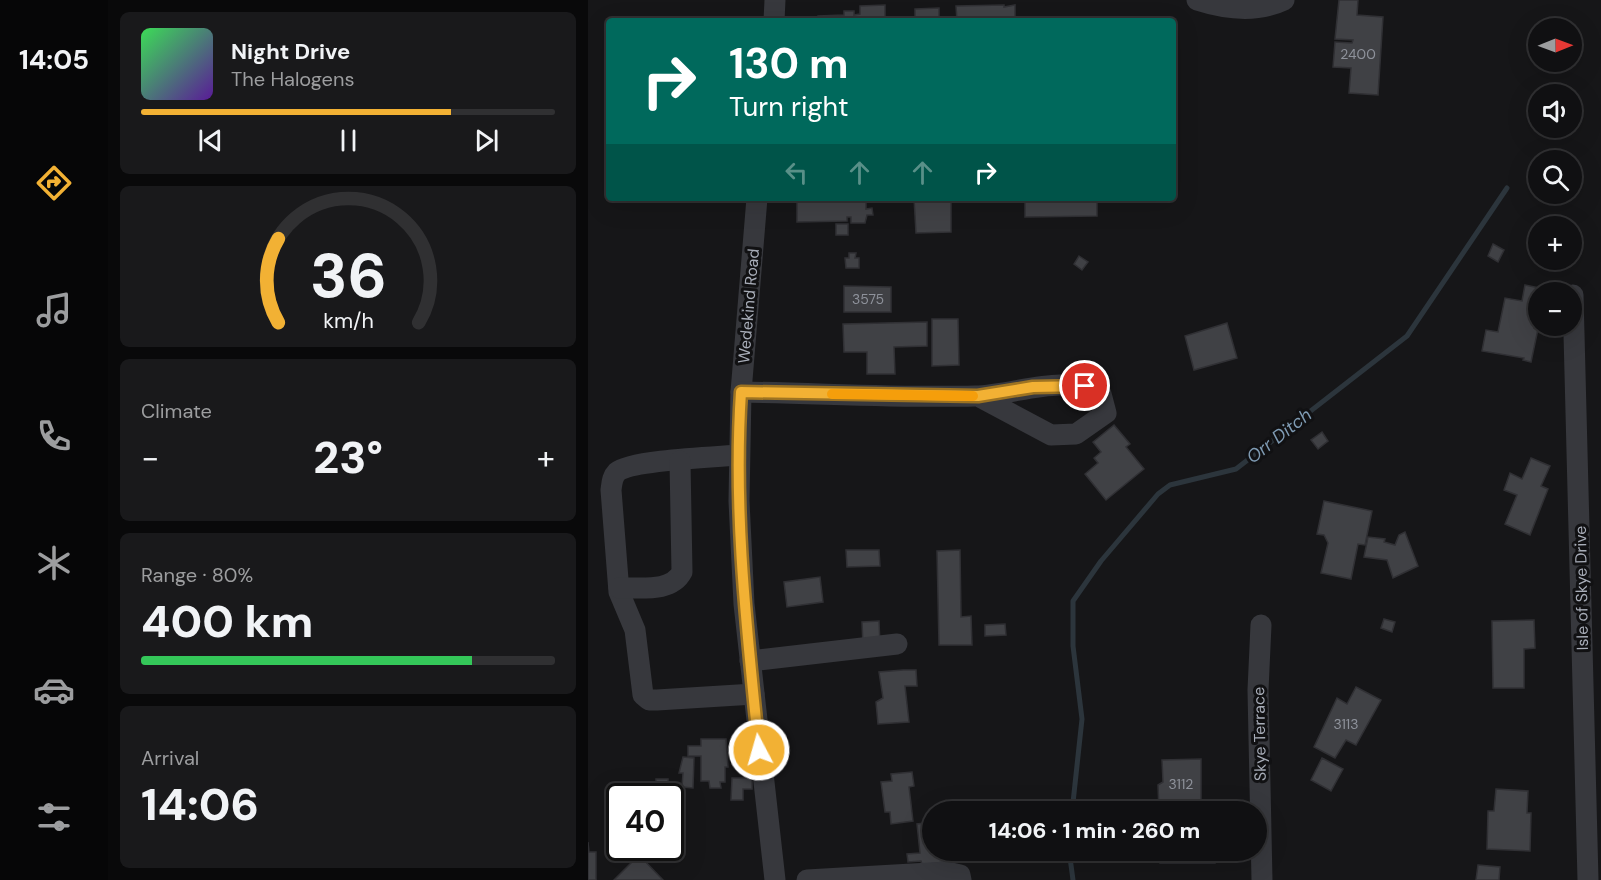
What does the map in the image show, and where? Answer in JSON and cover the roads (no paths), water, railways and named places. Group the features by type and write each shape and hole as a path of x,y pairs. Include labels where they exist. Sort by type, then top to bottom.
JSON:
{"street":[{"path":"774,18 775,0"},
{"path":"1197,0 1215,6 1251,9 1284,0"},
{"name":"Wedekind Road","path":"757,201 741,392 739,455 744,604 776,880"},
{"name":"Isle of Skye Drive","path":"1574,336 1588,880"},
{"path":"741,392 978,396 1033,387 1085,386 1101,394 1106,413 1076,434 1051,435 978,396"},
{"path":"739,455 634,465 617,472 612,479 619,588 622,602 635,630 640,687 649,700 754,694"},
{"path":"619,588 665,587 674,583 682,572 680,461"},
{"name":"Skye Terrace","path":"1261,625 1258,690 1262,880"},
{"path":"750,661 897,644"},
{"path":"807,880 947,872 960,875 961,880"}],"waterway":[{"name":"Orr Ditch","path":"1073,801 1082,719 1073,646 1073,601 1101,561 1158,494 1170,485 1236,469 1407,336 1507,188"},
{"name":"Orr Ditch","path":"1070,861 1073,880"}]}
